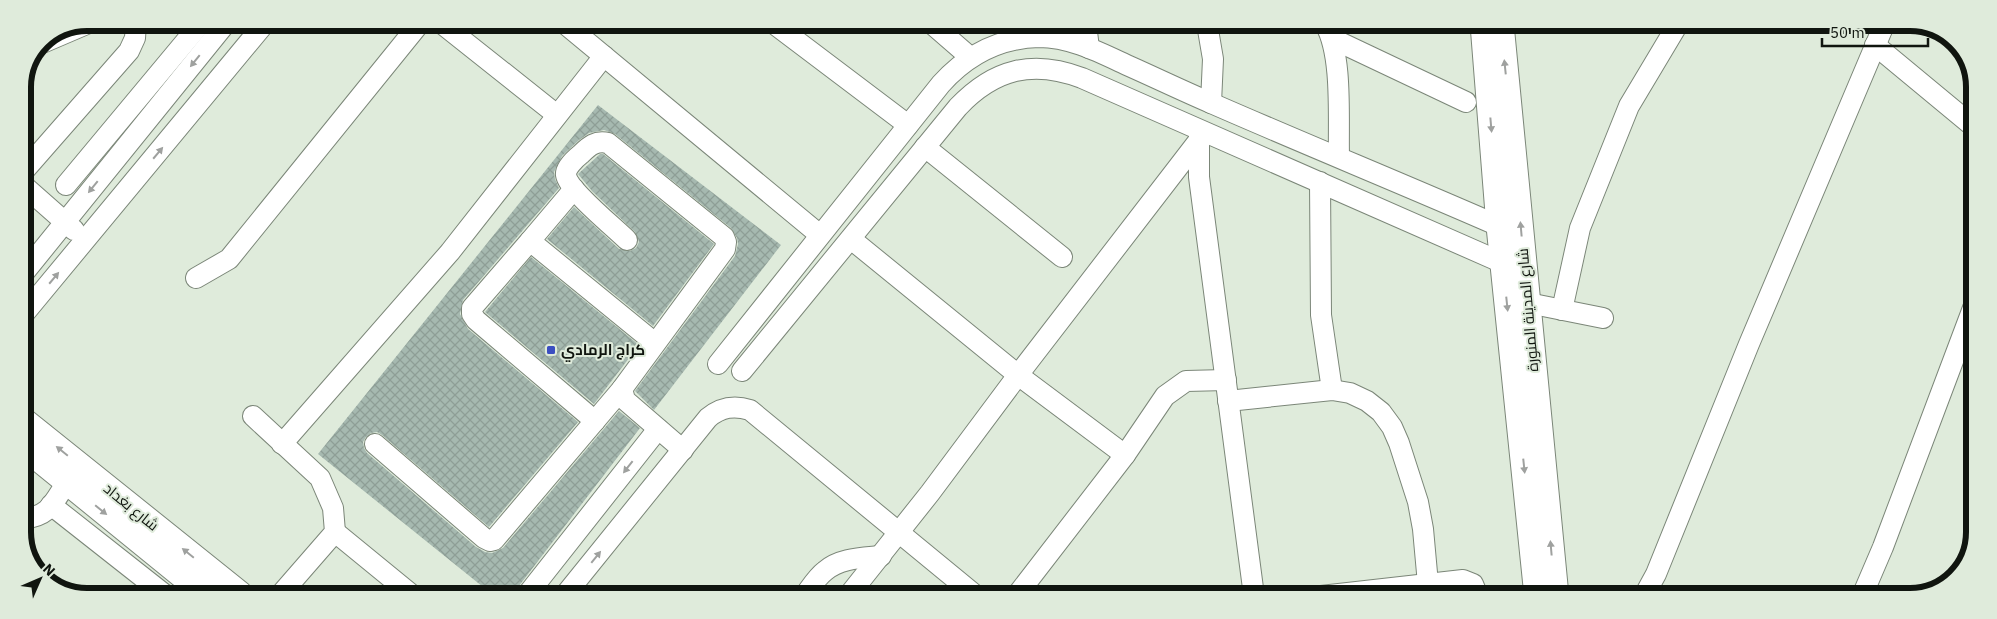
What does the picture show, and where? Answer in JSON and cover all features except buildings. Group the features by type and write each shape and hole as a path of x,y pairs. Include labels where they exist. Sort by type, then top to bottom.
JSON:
{"main road":[{"name":"شارع المدينة المنورة","path":"1484,31 1528,303 1555,588"},
{"name":"شارع المدينة المنورة","path":"1501,31 1504,155 1499,226 1536,588"},
{"name":"شارع بغداد","path":"31,427 208,588"},
{"name":"شارع بغداد","path":"31,453 67,482 208,588"}],"street":[{"path":"31,162 129,51 135,38 135,31"},
{"path":"66,184 208,31"},
{"path":"31,264 209,31"},
{"path":"215,31 229,68"},
{"path":"31,306 259,31"},
{"path":"196,278 229,259 414,31"},
{"path":"451,31 558,115"},
{"path":"574,31 820,235"},
{"path":"784,31 908,125"},
{"path":"940,31 970,57"},
{"path":"718,364 941,84 970,57 993,46 1015,31 1065,40 1089,48 1211,103 1339,156 1499,226"},
{"path":"1087,31 1089,48"},
{"path":"1208,31 1214,70 1211,103"},
{"path":"1562,310 1580,228 1629,106 1674,31"},
{"path":"1648,588 1656,574 1881,31"},
{"path":"1329,32 1466,102"},
{"path":"1329,32 1336,63 1339,156"},
{"path":"1875,45 1966,120"},
{"path":"282,444 450,252 604,56"},
{"path":"742,371 958,107 983,84 1022,69 1062,70 1082,78 1200,135 1278,164 1503,263"},
{"path":"1278,164 1286,134"},
{"path":"855,588 899,533 1200,135"},
{"path":"1200,135 1199,177 1253,588"},
{"path":"375,444 484,538 490,541 499,535 622,389 725,249 726,242 724,237 608,143 602,141 594,143 576,159 566,171 566,175 574,189 627,240"},
{"path":"925,147 1062,257"},
{"path":"1320,182 1321,315 1332,390"},
{"path":"574,189 472,308 472,314 476,320 594,421"},
{"path":"31,194 85,240"},
{"path":"851,239 1018,375 1125,456"},
{"path":"530,240 655,343"},
{"path":"1528,303 1602,318"},
{"path":"1865,588 1883,547 1966,327"},
{"path":"1022,588 1125,456 1165,396 1186,381 1226,380"},
{"path":"622,389 624,400 683,450"},
{"path":"1228,401 1332,390 1350,393 1367,401 1381,412 1392,426 1399,443 1420,508 1428,584"},
{"path":"571,588 708,418 714,413 729,407 750,410 966,588"},
{"path":"253,416 320,478 333,508 335,532 286,588"},
{"path":"533,588 658,429"},
{"path":"31,517 38,517 45,513 67,482"},
{"path":"51,505 156,588"},
{"path":"335,532 403,588"},
{"path":"810,588 823,571 845,560 881,556"},
{"path":"1393,588 1467,580 1473,584 1475,588"}],"place":[{"name":"كراج الرمادي","path":"551,350"}]}
